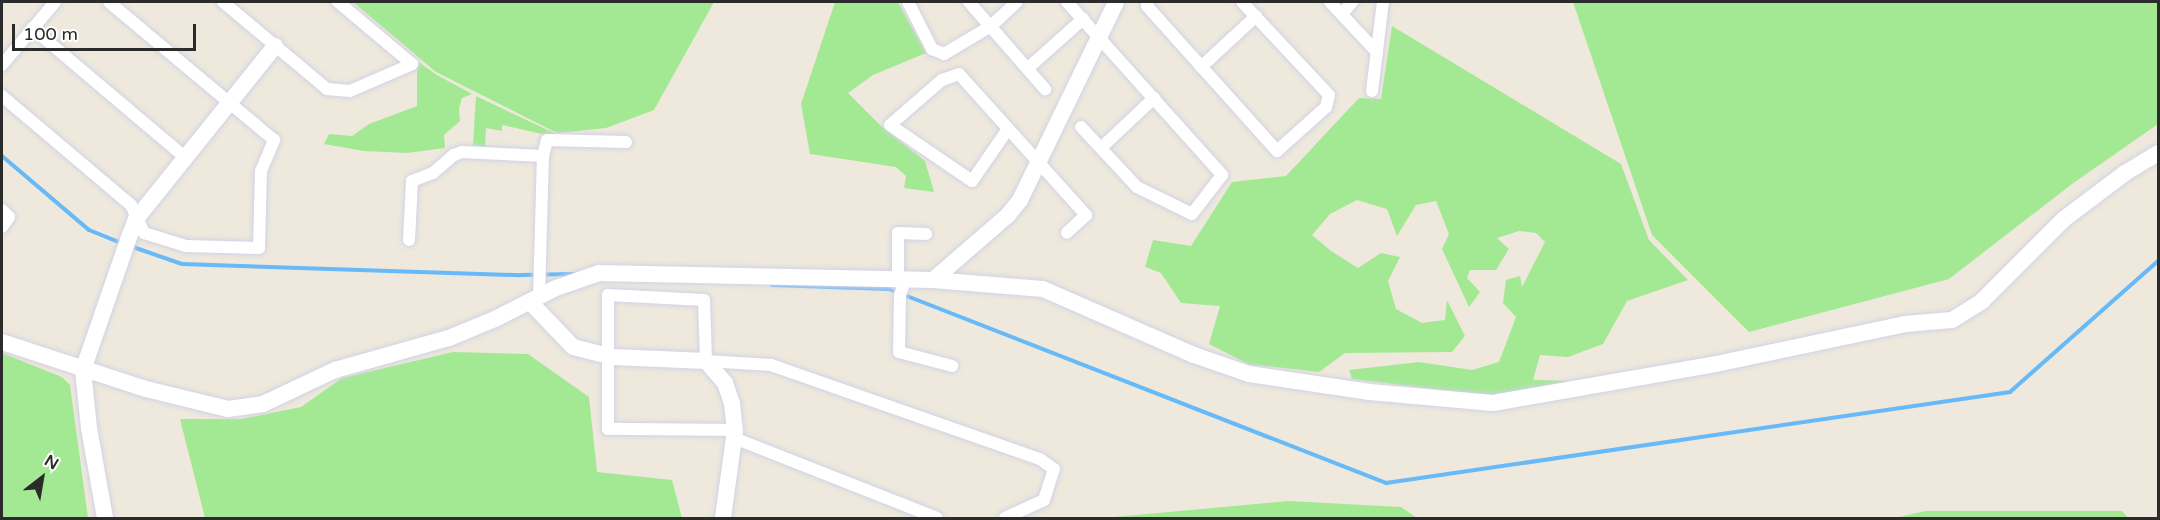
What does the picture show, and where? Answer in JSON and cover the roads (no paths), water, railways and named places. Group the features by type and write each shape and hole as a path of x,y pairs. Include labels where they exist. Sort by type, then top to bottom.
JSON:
{"street":[{"path":"2,65 55,2"},
{"path":"2,96 131,205 144,232 186,246 259,248 261,171 274,140 232,102 109,2"},
{"path":"223,2 327,89 350,91 411,64 338,2"},
{"path":"908,2 932,49 944,54 991,26 1017,2"},
{"path":"969,2 1045,89"},
{"path":"1067,2 1100,36 1222,175 1192,214 1137,187 1081,127"},
{"path":"933,280 1008,215 1020,200 1116,2"},
{"path":"1148,2 1147,6 1277,151 1326,107 1329,95 1242,2"},
{"path":"1330,2 1377,52"},
{"path":"1342,14 1352,2"},
{"path":"1372,91 1383,2"},
{"path":"1201,67 1256,16"},
{"path":"1028,68 1083,20"},
{"path":"32,28 186,158"},
{"path":"105,519 89,428 82,370 125,248 136,219 275,46"},
{"path":"1008,129 972,181 890,125 942,80 959,74 1086,215 1067,233"},
{"path":"1101,148 1154,98"},
{"path":"626,142 547,140 543,156 537,288 573,346 610,356 771,365 1040,459 1054,469 1044,500 1005,519"},
{"path":"409,240 412,181 433,173 454,155 462,152 543,156"},
{"path":"2,342 82,370 228,409 263,404 335,370 449,338 537,288 599,273 901,286 933,280 1043,289 1194,355 1249,374 1380,393 1493,403 1716,364 1905,324 1952,320 1982,301 2064,219 2125,173 2158,153"},
{"path":"2,210 9,217 2,227"},
{"path":"926,234 898,234 901,286 899,352 952,366"},
{"path":"723,519 734,434 732,403 725,383 706,361 704,300 608,295 610,356 608,429 734,434 937,519"}],"waterway":[{"path":"2,156 89,230 123,244"},
{"path":"130,246 182,264 521,275 573,274"},
{"path":"772,285 889,289 1386,483 2010,392 2158,261"}]}
